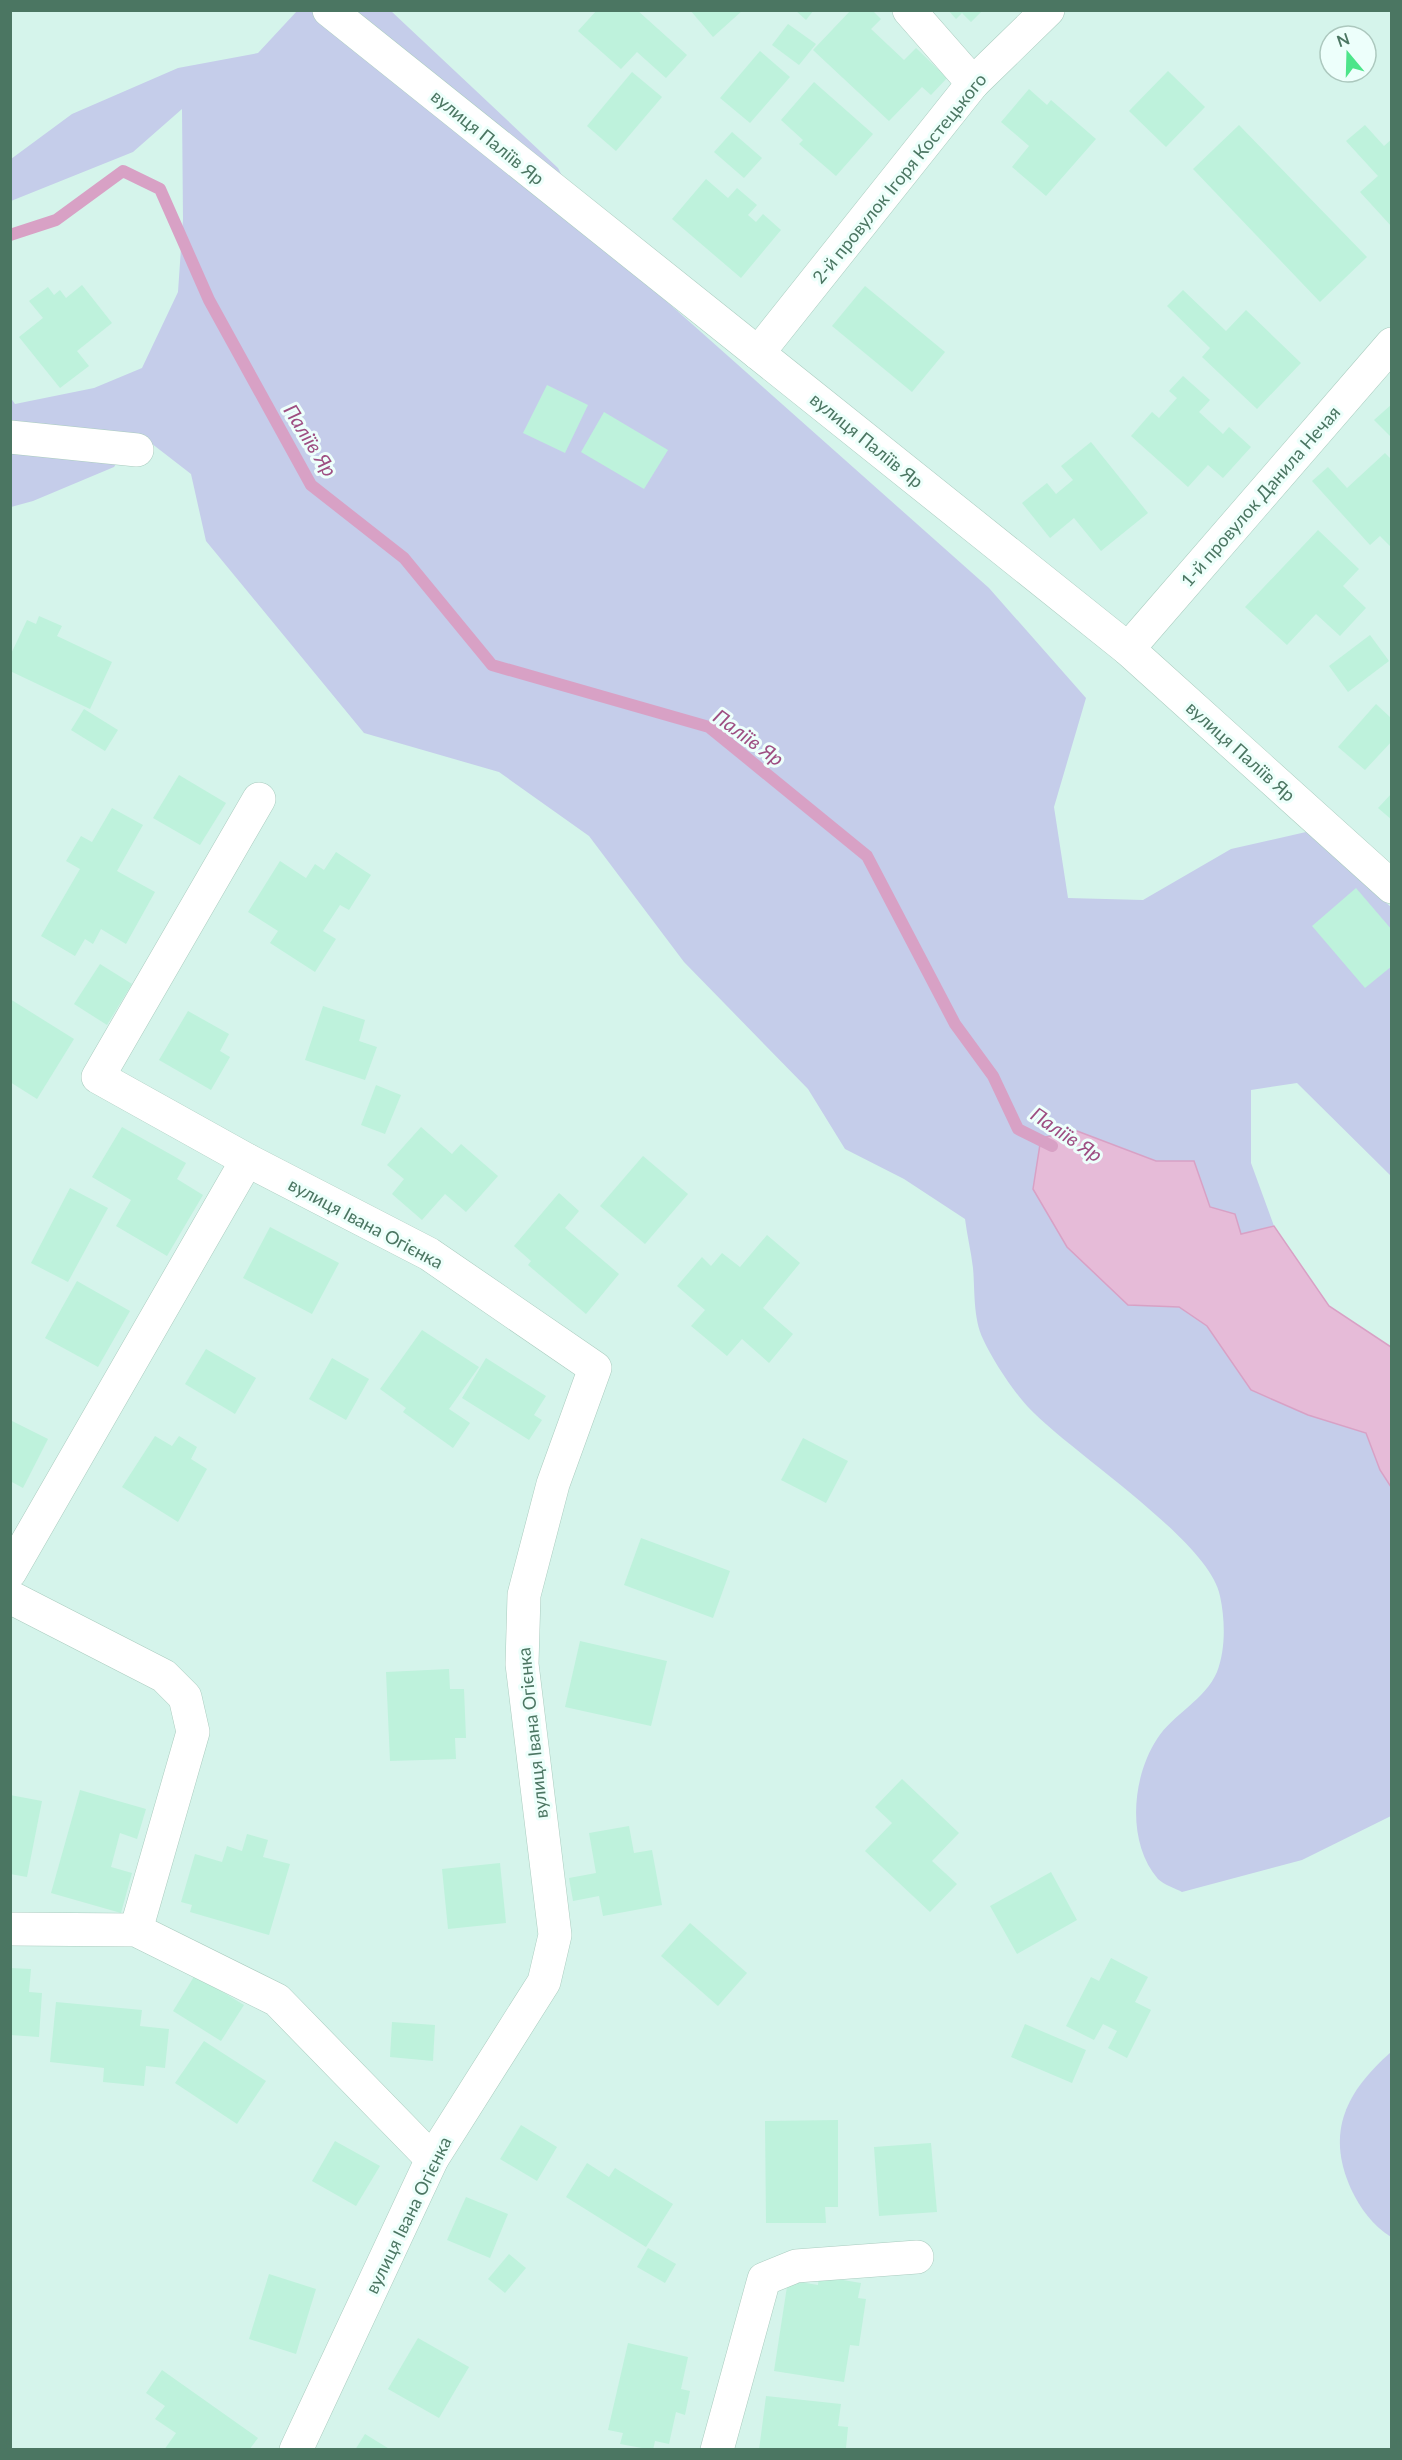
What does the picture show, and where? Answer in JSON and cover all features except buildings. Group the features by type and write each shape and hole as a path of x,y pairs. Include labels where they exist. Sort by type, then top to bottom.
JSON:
{"street":[{"name":"вулиця Паліїв Яр","path":"329,10 1128,649 1392,887"},
{"path":"909,10 973,83"},
{"name":"2-й провулок Ігоря Костецького","path":"758,353 973,83 1048,10"},
{"name":"1-й провулок Данила Нечая","path":"1128,649 1392,344"},
{"path":"10,437 137,450"},
{"name":"вулиця Івана Огієнка","path":"260,799 98,1077 247,1160 429,1254 595,1368 554,1484 524,1595 522,1664 555,1935 544,1982 432,2159 296,2450"},
{"path":"10,1572 247,1160"},
{"path":"10,1597 164,1676 185,1697 193,1731 136,1930"},
{"path":"10,1929 136,1930 277,2000 432,2159"},
{"path":"717,2450 764,2279 796,2266 917,2257"}],"shaded area":[{"path":"11,11 1391,11 1391,2449 11,2449"},
{"path":"297,11 391,11 558,168 593,236 989,588 1086,698 1054,807 1068,898 1143,900 1231,849 1306,832 1391,907 1391,1176 1297,1083 1251,1090 1251,1163 1274,1226 1241,1234 1235,1214 1210,1207 1194,1161 1156,1161 1077,1131 1128,1305 1179,1307 1207,1325 1251,1390 1308,1415 1366,1433 1380,1470 1391,1487 1391,1816 1302,1860 1182,1892 1158,1879 1141,1847 1136,1809 1138,1790 1142,1772 1157,1739 1171,1722 1205,1691 1217,1672 1224,1634 1220,1596 1211,1574 1192,1550 1136,1498 1048,1426 1028,1407 1003,1374 980,1331 965,1219 904,1179 845,1149 808,1089 684,962 589,836 499,772 364,733 206,541 191,474 138,433 114,467 33,501 11,507 10,397 15,404 94,388 142,368 178,292 183,219 182,109 133,152 11,201 11,159 72,114 178,68 258,53"},
{"path":"1391,2052 1391,2237 1373,2222 1359,2203 1343,2168 1340,2149 1341,2130 1352,2097"}],"water":[{"path":"1077,1131 1156,1161 1194,1161 1210,1207 1235,1214 1241,1234 1274,1226 1329,1306 1391,1347 1391,1487 1380,1470 1366,1433 1308,1415 1251,1390 1207,1326 1179,1307 1128,1305 1067,1247 1033,1189 1041,1138"}],"waterway":[{"name":"Паліїв Яр","path":"10,235 56,220 123,171 160,189 209,300 311,485 404,558 492,665 709,727 867,856 955,1024 993,1076 1018,1129 1052,1146"}]}
